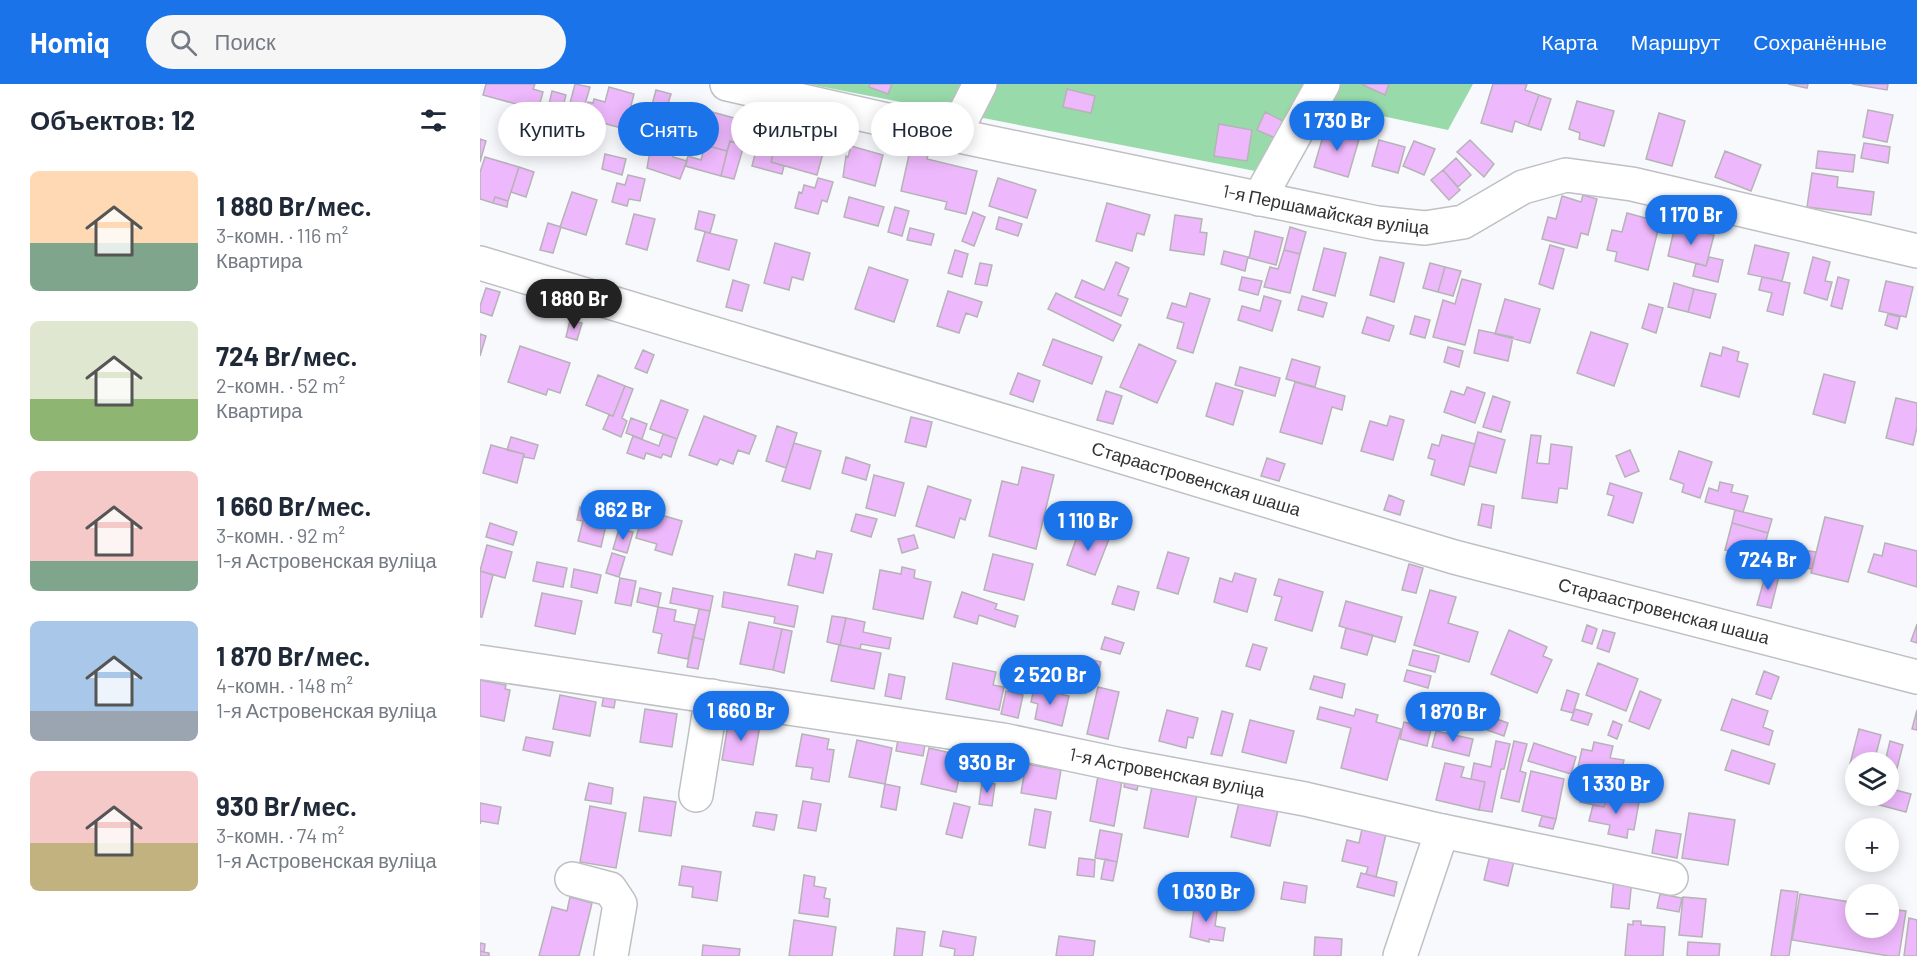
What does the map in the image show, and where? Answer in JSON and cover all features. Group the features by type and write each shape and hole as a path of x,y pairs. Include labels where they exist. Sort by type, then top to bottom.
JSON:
{"street":[{"name":"1-я Першамайская вуліца","path":"727,84 871,116"},
{"path":"971,102 980,84"},
{"path":"1259,199 1323,84"},
{"name":"1-я Першамайская вуліца","path":"974,139 1377,223 1425,228 1463,222 1523,187 1566,175 1632,184 1917,251"},
{"name":"Стараастровенская шаша","path":"480,263 1454,557 1917,677"},
{"name":"1-я Астровенская вуліца","path":"480,662 1003,740 1121,765 1305,799 1442,831 1671,878"},
{"path":"696,795 712,696"},
{"path":"1400,956 1442,831"},
{"path":"572,879 610,889 620,904 611,956"}],"green space":[{"path":"808,84 1473,84 1448,130 1316,102 1276,175 974,116 974,102 901,102"}],"building":[{"path":"486,84 535,84 533,89 543,92 540,102 509,102 483,95"},
{"path":"575,84 590,87 586,102 570,102"},
{"path":"870,84 892,84 888,94 869,87"},
{"path":"1361,84 1389,84 1385,95"},
{"path":"1493,84 1527,84 1525,90 1539,95 1528,126 1515,121 1512,132 1481,123"},
{"path":"1788,84 1808,84 1807,88"},
{"path":"1852,84 1888,84 1887,90"},
{"path":"609,87 634,94 632,102 618,102 618,127 606,124 605,102"},
{"path":"1067,89 1095,96 1091,113 1063,107"},
{"path":"656,90 671,94 669,102 653,102"},
{"path":"552,91 566,95 564,102 550,102"},
{"path":"1539,95 1551,99 1541,130 1528,126"},
{"path":"1577,101 1614,111 1604,146 1579,139 1580,133 1569,129"},
{"path":"1868,110 1893,115 1887,142 1863,137"},
{"path":"1265,112 1283,121 1275,138 1257,130"},
{"path":"1659,113 1685,121 1672,166 1646,159"},
{"path":"719,114 731,117 731,141 727,151 719,149"},
{"path":"1219,124 1252,130 1247,161 1214,156"},
{"path":"1326,126 1360,136 1348,177 1314,167"},
{"path":"480,139 486,141 480,162"},
{"path":"1379,140 1405,147 1398,173 1372,166"},
{"path":"1470,140 1494,164 1484,177 1457,152"},
{"path":"730,141 731,156 741,156 734,179 721,176"},
{"path":"1414,141 1435,149 1424,175 1403,166"},
{"path":"1864,143 1890,147 1888,163 1861,158"},
{"path":"859,148 871,152 871,156 883,156 875,186 843,177 846,156 859,156"},
{"path":"719,149 727,151 721,176 685,166 688,156 701,160 702,156 719,156"},
{"path":"1725,151 1761,165 1751,191 1715,177"},
{"path":"1818,151 1855,155 1853,172 1816,168"},
{"path":"606,154 626,159 622,175 602,169"},
{"path":"649,156 673,156 687,161 680,179 647,168"},
{"path":"754,156 772,156 771,162 784,166 782,174 752,166"},
{"path":"772,156 822,156 817,175 771,162"},
{"path":"909,156 928,156 927,159 977,171 966,214 945,209 947,202 901,191"},
{"path":"485,157 519,167 508,201 495,197 493,203 480,199 480,172"},
{"path":"1456,158 1471,175 1458,187 1443,170"},
{"path":"519,167 534,172 526,197 511,192"},
{"path":"1443,170 1460,190 1449,200 1431,180"},
{"path":"1812,173 1838,177 1837,187 1874,192 1871,215 1807,207"},
{"path":"628,175 645,179 640,201 629,199 627,206 612,202 617,183 625,185"},
{"path":"818,178 833,182 827,202 822,200 818,214 795,208 799,192 802,193 804,185 815,188"},
{"path":"998,178 1036,190 1027,218 989,206"},
{"path":"572,192 597,200 586,235 560,227"},
{"path":"1583,195 1597,199 1588,235 1581,233 1577,248 1542,239 1548,217 1556,219 1562,196 1581,202"},
{"path":"495,197 508,201 507,207 493,203"},
{"path":"849,197 884,207 878,226 844,217"},
{"path":"1107,203 1150,215 1144,235 1137,233 1132,251 1096,241"},
{"path":"895,207 909,211 902,236 888,232"},
{"path":"699,211 715,215 710,233 695,229"},
{"path":"973,212 985,217 974,246 962,241"},
{"path":"1627,213 1660,222 1648,270 1615,261 1617,252 1607,250 1612,230 1622,232"},
{"path":"634,214 655,219 647,250 626,244"},
{"path":"1175,215 1202,219 1200,232 1207,233 1204,255 1170,250"},
{"path":"999,217 1022,224 1018,236 996,229"},
{"path":"548,223 561,227 553,253 540,250"},
{"path":"1675,226 1714,235 1706,266 1668,256"},
{"path":"1290,227 1306,232 1300,254 1284,250"},
{"path":"910,228 934,234 931,245 907,240"},
{"path":"1255,231 1283,238 1276,265 1249,258"},
{"path":"705,232 737,240 729,270 697,261"},
{"path":"775,243 810,253 803,280 792,277 789,290 764,283"},
{"path":"1550,245 1564,249 1553,289 1539,284"},
{"path":"1755,245 1789,253 1782,281 1748,274"},
{"path":"1324,248 1346,253 1335,296 1313,290"},
{"path":"955,250 968,254 962,277 948,273"},
{"path":"1284,250 1300,254 1290,293 1264,287 1270,267 1278,269"},
{"path":"1224,251 1248,257 1245,271 1221,264"},
{"path":"1380,257 1404,263 1394,302 1370,295"},
{"path":"1709,257 1723,260 1718,282 1693,276 1696,263 1706,266"},
{"path":"1813,257 1830,262 1825,281 1832,282 1827,300 1804,293"},
{"path":"1116,262 1129,268 1118,295 1128,299 1121,316 1075,297 1082,280 1104,290"},
{"path":"980,263 992,265 987,286 975,284"},
{"path":"1430,263 1445,267 1438,292 1423,288"},
{"path":"869,267 908,280 894,322 855,309"},
{"path":"1445,267 1461,271 1453,296 1438,292"},
{"path":"1242,277 1262,281 1258,295 1239,290"},
{"path":"1762,277 1790,283 1783,315 1767,311 1772,293 1759,290"},
{"path":"1838,277 1849,280 1842,309 1831,306"},
{"path":"1462,279 1481,284 1465,345 1433,337 1443,300 1455,304"},
{"path":"733,280 749,285 742,311 726,307"},
{"path":"1886,281 1913,287 1906,317 1879,311"},
{"path":"1674,283 1694,289 1688,312 1668,307"},
{"path":"486,288 500,292 492,316 480,312"},
{"path":"1694,289 1716,294 1710,318 1688,312"},
{"path":"948,291 982,302 977,317 966,313 959,333 937,326"},
{"path":"1056,293 1121,325 1113,341 1048,309"},
{"path":"1190,293 1210,299 1193,353 1177,348 1184,323 1167,318 1172,303 1186,307"},
{"path":"1264,296 1281,301 1272,331 1238,320 1242,306 1260,311"},
{"path":"1302,296 1327,303 1323,317 1298,310"},
{"path":"1505,299 1540,309 1530,343 1495,334"},
{"path":"1649,304 1663,308 1656,333 1642,328"},
{"path":"1888,314 1900,317 1897,329 1885,325"},
{"path":"1415,316 1430,320 1425,338 1410,334"},
{"path":"1367,317 1394,326 1389,341 1362,333"},
{"path":"570,320 582,323 577,340 566,337"},
{"path":"1479,330 1513,337 1508,361 1474,353"},
{"path":"1591,332 1628,344 1614,386 1577,373"},
{"path":"480,334 486,336 480,356"},
{"path":"1053,339 1102,357 1092,384 1043,365"},
{"path":"1139,344 1176,361 1157,403 1120,387"},
{"path":"520,346 570,363 560,393 548,389 546,395 508,382"},
{"path":"1448,347 1463,351 1459,367 1444,362"},
{"path":"1723,347 1739,352 1737,361 1748,364 1739,397 1701,386 1710,353 1721,356"},
{"path":"643,350 654,355 647,373 635,368"},
{"path":"1292,359 1320,367 1315,387 1286,379"},
{"path":"1240,367 1280,378 1275,396 1235,385"},
{"path":"1018,373 1040,381 1033,402 1010,394"},
{"path":"1824,374 1855,382 1845,423 1813,414"},
{"path":"598,375 625,386 613,416 586,405"},
{"path":"1295,382 1345,396 1342,410 1332,407 1322,444 1280,432"},
{"path":"1216,383 1243,391 1233,425 1206,416"},
{"path":"625,386 633,389 622,418 627,421 621,437 603,429 609,415 613,416"},
{"path":"1467,387 1485,393 1475,423 1444,412 1451,391 1464,395"},
{"path":"1106,391 1122,396 1113,424 1097,420"},
{"path":"1493,396 1510,402 1501,432 1483,427"},
{"path":"1896,398 1917,403 1917,427 1913,445 1886,438"},
{"path":"661,400 688,410 677,439 650,429"},
{"path":"704,416 756,436 749,454 738,450 733,464 720,459 717,465 689,455"},
{"path":"1390,416 1404,420 1393,460 1361,451 1370,421 1387,426"},
{"path":"911,417 932,422 926,447 905,442"},
{"path":"631,418 647,424 642,439 626,433"},
{"path":"777,426 797,433 786,468 766,461"},
{"path":"1478,432 1505,440 1496,473 1469,466"},
{"path":"663,434 677,439 671,457 663,454 661,458 646,453 644,459 627,453 633,436 659,446"},
{"path":"1442,435 1475,444 1464,485 1431,475 1435,460 1428,458 1432,444 1439,446"},
{"path":"1531,435 1541,436 1537,463 1549,464 1551,444 1572,447 1567,489 1559,488 1557,503 1522,498"},
{"path":"511,437 538,445 534,459 507,450"},
{"path":"794,443 821,451 810,489 782,481"},
{"path":"491,445 524,454 517,483 483,473"},
{"path":"1630,450 1639,471 1625,477 1616,456"},
{"path":"1679,451 1712,462 1700,498 1682,492 1684,484 1670,479"},
{"path":"846,457 870,465 866,480 842,473"},
{"path":"1267,458 1285,464 1279,481 1261,476"},
{"path":"1022,467 1054,475 1036,549 989,536 1002,481 1018,485"},
{"path":"874,475 904,483 895,516 866,508"},
{"path":"1720,482 1733,485 1731,492 1748,496 1743,512 1705,502 1709,488 1718,491"},
{"path":"1610,483 1642,493 1633,523 1608,515 1614,496 1607,494"},
{"path":"928,486 971,500 965,520 960,518 954,538 916,526"},
{"path":"1389,495 1404,501 1400,515 1384,510"},
{"path":"1482,504 1494,506 1491,528 1478,525"},
{"path":"580,507 615,516 612,527 606,525 601,547 578,541 583,521 577,520"},
{"path":"644,510 682,521 672,555 655,550 657,544 636,538"},
{"path":"1735,510 1772,519 1768,533 1732,523"},
{"path":"856,514 877,519 871,537 851,531"},
{"path":"1825,517 1863,526 1848,582 1811,573"},
{"path":"490,523 517,532 513,545 486,537"},
{"path":"1732,523 1768,533 1761,560 1725,550"},
{"path":"1080,528 1109,539 1095,575 1067,565"},
{"path":"619,529 633,532 627,553 613,549"},
{"path":"914,535 918,548 902,553 898,539"},
{"path":"1885,543 1917,551 1917,587 1868,572 1874,554 1882,556"},
{"path":"487,545 512,552 505,578 480,571"},
{"path":"1772,547 1786,551 1779,576 1766,573"},
{"path":"1797,549 1816,552 1812,569 1793,565"},
{"path":"817,551 832,554 823,593 788,585 795,554 815,559"},
{"path":"1168,552 1189,558 1178,594 1157,588"},
{"path":"612,553 625,557 619,577 606,573"},
{"path":"993,554 1033,564 1024,600 984,590"},
{"path":"537,562 567,568 563,587 533,581"},
{"path":"1409,564 1423,568 1416,593 1402,590"},
{"path":"902,567 915,570 914,578 931,582 923,619 873,609 880,570 901,574"},
{"path":"574,569 601,575 597,593 571,587"},
{"path":"480,571 493,575 482,617 480,617"},
{"path":"1235,573 1256,579 1247,612 1214,602 1220,578 1232,582"},
{"path":"1766,573 1779,576 1771,608 1757,605"},
{"path":"620,578 636,581 631,606 615,603"},
{"path":"1279,579 1323,592 1312,631 1275,620 1282,597 1274,595"},
{"path":"1118,586 1139,592 1134,610 1112,604"},
{"path":"640,588 661,593 658,607 637,602"},
{"path":"673,588 713,596 710,611 670,603"},
{"path":"1430,590 1456,597 1448,623 1478,632 1469,662 1414,645"},
{"path":"724,592 798,606 794,627 774,623 775,617 722,607"},
{"path":"962,592 997,604 995,609 1018,616 1015,627 979,615 977,624 954,617"},
{"path":"542,593 582,601 575,634 535,626"},
{"path":"1346,601 1402,617 1395,642 1339,626"},
{"path":"658,607 676,610 674,621 695,625 688,659 658,653 662,634 653,632"},
{"path":"699,609 710,611 704,640 693,637"},
{"path":"832,616 846,618 840,645 827,642"},
{"path":"846,618 865,622 863,632 891,638 889,649 861,644 860,649 840,645"},
{"path":"749,622 782,629 773,670 740,664"},
{"path":"1917,624 1917,643 1911,641"},
{"path":"1587,625 1597,629 1592,644 1582,641"},
{"path":"1346,628 1373,635 1367,655 1341,648"},
{"path":"782,629 792,631 784,673 773,670"},
{"path":"1509,630 1547,647 1543,656 1552,660 1537,693 1491,674"},
{"path":"1603,630 1615,633 1609,652 1597,648"},
{"path":"693,637 704,640 698,669 687,667"},
{"path":"1105,637 1124,643 1120,654 1101,649"},
{"path":"1253,644 1267,648 1260,670 1246,666"},
{"path":"839,645 881,653 874,689 831,681"},
{"path":"1413,650 1439,656 1435,672 1409,665"},
{"path":"1079,656 1101,662 1098,675 1091,673 1086,693 1063,687 1068,667 1076,669"},
{"path":"953,663 996,672 993,685 1004,687 999,710 946,699"},
{"path":"1598,663 1638,679 1626,711 1586,695"},
{"path":"1407,670 1431,676 1428,688 1404,681"},
{"path":"1764,671 1779,677 1771,699 1756,694"},
{"path":"889,674 905,677 901,699 885,696"},
{"path":"1314,676 1345,684 1342,698 1310,689"},
{"path":"480,680 506,685 505,689 510,690 504,721 480,716"},
{"path":"605,687 617,689 614,708 602,706"},
{"path":"1098,687 1119,692 1108,739 1087,734"},
{"path":"1034,688 1069,696 1062,726 1035,719 1038,704 1031,702"},
{"path":"1567,690 1579,694 1573,713 1561,710"},
{"path":"1006,691 1023,695 1018,718 1001,714"},
{"path":"1640,691 1661,700 1649,729 1629,721"},
{"path":"560,695 596,702 590,736 553,729"},
{"path":"1732,699 1768,711 1763,727 1773,731 1769,745 1721,730"},
{"path":"1320,707 1354,716 1356,709 1378,715 1376,722 1401,729 1387,780 1341,768 1351,728 1317,719"},
{"path":"645,709 677,714 672,747 640,742"},
{"path":"1575,709 1592,714 1588,725 1571,720"},
{"path":"1167,710 1198,718 1193,738 1188,737 1186,748 1159,741"},
{"path":"1917,710 1917,730 1912,729"},
{"path":"1222,711 1233,714 1222,756 1211,754"},
{"path":"1491,717 1508,723 1504,736 1487,730"},
{"path":"729,719 760,725 753,765 722,760"},
{"path":"1250,720 1294,731 1286,763 1242,752"},
{"path":"1613,721 1622,725 1617,739 1608,735"},
{"path":"1404,722 1431,729 1427,746 1400,739"},
{"path":"900,728 927,734 923,756 896,751"},
{"path":"1859,729 1881,735 1877,752 1853,752"},
{"path":"1436,731 1473,739 1469,756 1432,747"},
{"path":"802,734 829,739 827,749 834,750 829,782 811,779 813,768 796,766"},
{"path":"526,737 553,742 550,756 523,750"},
{"path":"857,740 892,748 885,784 849,777"},
{"path":"1496,741 1510,744 1504,769 1501,769 1492,812 1479,810 1485,782 1471,779 1474,763 1491,767"},
{"path":"1514,741 1527,744 1520,771 1526,773 1519,802 1501,798"},
{"path":"1890,741 1903,745 1899,761 1899,752 1887,752"},
{"path":"1594,742 1613,746 1610,758 1624,760 1620,776 1578,767 1582,749 1592,751"},
{"path":"1534,743 1576,757 1571,774 1528,761"},
{"path":"929,748 964,756 956,792 921,784"},
{"path":"1732,750 1775,764 1769,784 1725,770"},
{"path":"1445,763 1464,767 1461,777 1485,782 1479,810 1436,800"},
{"path":"1026,764 1061,770 1056,799 1021,793"},
{"path":"1127,770 1141,773 1137,790 1124,787"},
{"path":"1531,771 1564,779 1556,819 1522,811"},
{"path":"1098,776 1122,781 1114,826 1090,821"},
{"path":"1585,780 1609,784 1604,807 1580,802"},
{"path":"982,782 995,784 992,806 979,804"},
{"path":"589,783 613,788 611,804 585,800"},
{"path":"885,784 900,787 896,810 881,807"},
{"path":"1152,786 1197,795 1188,837 1144,828"},
{"path":"1899,791 1911,794 1906,812 1883,806 1899,806"},
{"path":"1607,795 1639,802 1634,830 1628,829 1627,838 1608,834 1610,825 1589,821 1593,805 1604,807"},
{"path":"644,797 676,802 671,836 639,831"},
{"path":"803,801 821,804 816,831 798,828"},
{"path":"1239,802 1278,810 1270,846 1231,837"},
{"path":"480,803 501,807 498,824 481,821 480,824"},
{"path":"954,803 970,807 962,838 946,834"},
{"path":"590,806 626,813 616,868 580,862"},
{"path":"1035,809 1051,812 1045,848 1029,845"},
{"path":"756,812 777,815 774,830 753,826"},
{"path":"1689,813 1735,820 1728,865 1682,858"},
{"path":"1542,816 1556,819 1553,829 1539,826"},
{"path":"1362,829 1386,834 1376,877 1366,874 1368,867 1342,861 1347,840 1359,843"},
{"path":"1100,830 1122,834 1117,862 1095,858"},
{"path":"1656,830 1681,834 1677,858 1652,853"},
{"path":"1490,855 1514,861 1508,886 1484,880"},
{"path":"1079,858 1095,860 1094,877 1077,875"},
{"path":"1105,859 1117,862 1113,881 1101,879"},
{"path":"682,866 721,872 717,901 692,897 693,887 679,885"},
{"path":"1361,873 1397,882 1394,896 1357,887"},
{"path":"804,875 815,877 814,886 826,888 824,898 830,899 828,917 799,913"},
{"path":"1614,877 1632,879 1629,909 1611,907"},
{"path":"1284,882 1307,886 1305,903 1281,899"},
{"path":"1781,890 1798,892 1789,956 1771,956"},
{"path":"1660,894 1682,898 1679,912 1657,908"},
{"path":"1800,894 1845,901 1845,938 1899,938 1899,910 1906,911 1899,956 1792,940"},
{"path":"570,897 592,903 579,956 539,956 552,907 567,911"},
{"path":"1683,897 1706,899 1702,937 1679,935"},
{"path":"1195,902 1218,905 1215,926 1225,928 1223,941 1209,939 1209,942 1190,937"},
{"path":"1909,918 1917,920 1917,956 1904,956"},
{"path":"794,920 836,927 832,956 789,956"},
{"path":"1633,921 1641,921 1641,925 1665,927 1663,956 1625,956 1628,924 1633,925"},
{"path":"897,928 925,932 922,956 894,956"},
{"path":"943,931 976,937 973,956 954,956 955,949 940,946"},
{"path":"1059,936 1095,941 1093,956 1056,956"},
{"path":"1315,937 1342,939 1341,956 1314,956"},
{"path":"1688,942 1720,944 1719,956 1687,956"},
{"path":"480,943 485,944 484,952 480,951"},
{"path":"703,945 740,949 739,956 702,956"},
{"path":"480,951 489,953 489,956 480,956"}]}
